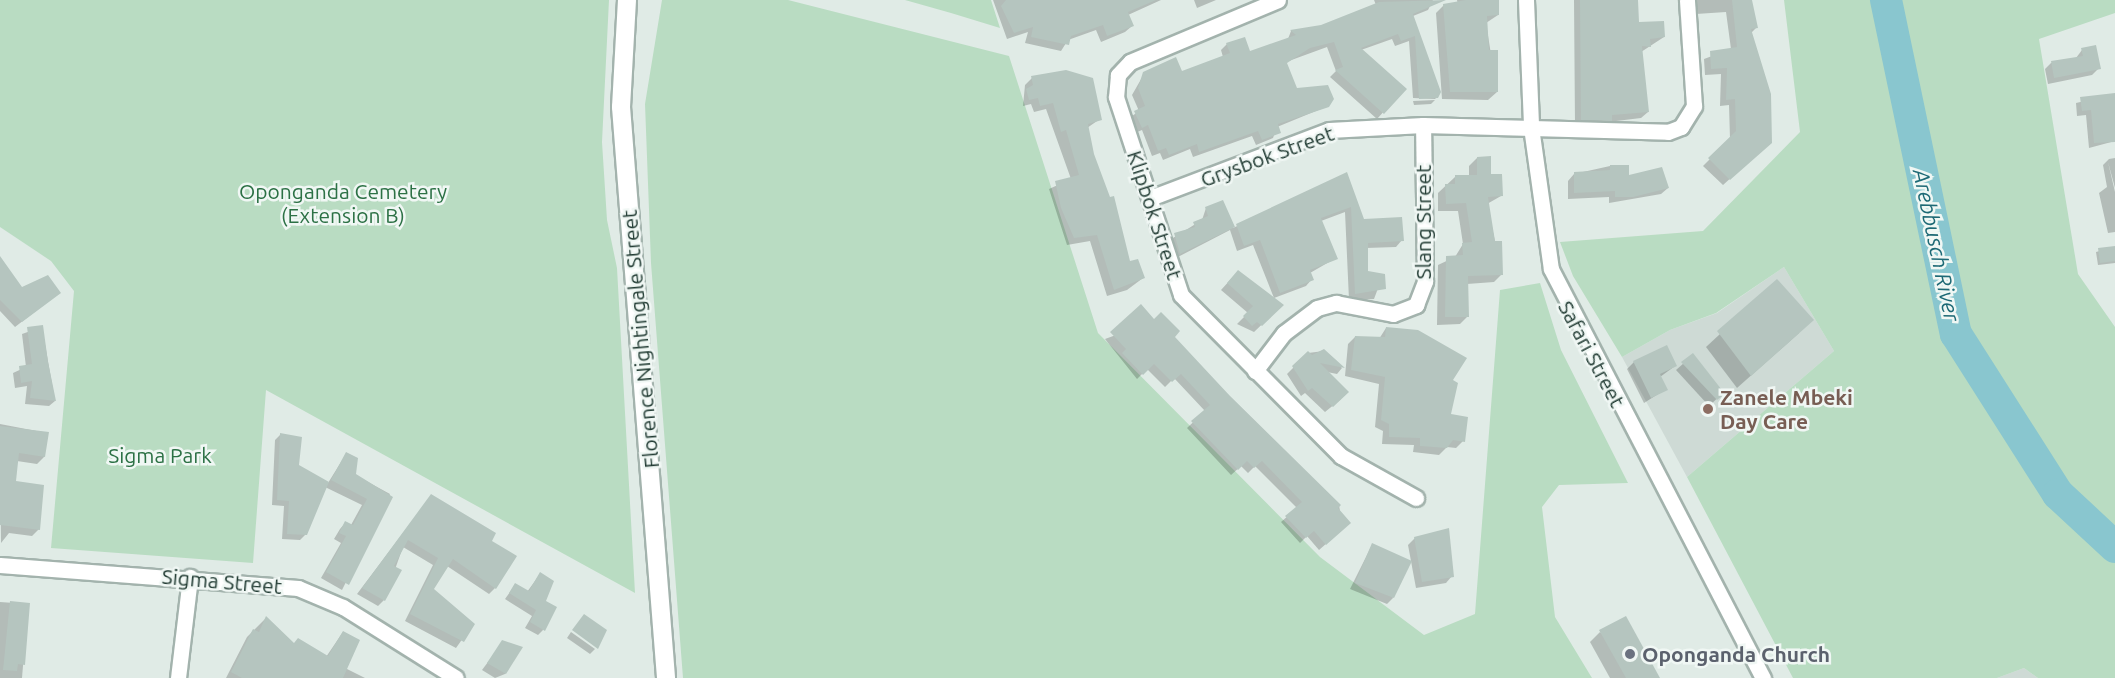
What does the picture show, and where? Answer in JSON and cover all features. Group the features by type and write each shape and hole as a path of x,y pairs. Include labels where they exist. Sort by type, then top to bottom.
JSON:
{"main road":[{"name":"Florence Nightingale Street","path":"627,0 621,107 666,678"}],"street":[{"name":"Klipbok Street","path":"1278,0 1123,68 1116,97 1182,295 1341,456 1416,498"},
{"name":"Safari Street","path":"1526,0 1531,127 1545,250 1557,287 1763,678"},
{"name":"Grysbok Street","path":"1150,198 1329,130 1423,125 1531,127 1648,135 1681,127 1694,106 1687,0"},
{"name":"Slang Street","path":"1255,371 1284,333 1317,308 1336,303 1393,314 1416,305 1425,281 1423,125"},
{"name":"Sigma Street","path":"0,565 190,577 298,588 343,607 456,678"},
{"path":"178,678 190,577"}],"shaded area":[{"name":"Zanele Mbeki Day Care","path":"1784,267 1834,351 1687,477 1622,357 1670,330 1717,313"},
{"path":"2024,668 2038,678 1997,678"}],"green space":[{"name":"Oponganda Cemetery (Extension B)","path":"0,0 609,0 602,142 607,220 617,268 635,593 266,390 253,563 51,548 74,291 51,261 0,227"},
{"path":"662,0 788,0 1009,56 1098,333 1320,557 1424,635 1475,614 1500,290 1540,283 1561,350 1628,483 1559,485 1542,507 1555,617 1592,678 683,678 651,263 645,104"},
{"path":"905,0 991,0 1000,28 951,13"},
{"path":"1784,0 1884,0 1954,334 2057,495 2115,548 2115,678 2038,678 2024,668 1997,678 1793,678 1687,477 1834,351 1784,267 1716,313 1670,330 1622,357 1573,276 1560,242 1703,231 1800,132"},
{"path":"1886,0 2115,0 2115,13 2039,39 2078,274 2115,327 2115,547 2058,494 1956,334"}],"building":[{"path":"1006,0 1156,0 1128,12 1134,26 1107,36 1103,25 1071,36 1069,45 1031,37 1033,27 1014,33 1001,6"},
{"path":"1446,0 1413,14 1441,92 1438,98 1419,99 1415,36 1401,41 1398,34 1361,48 1407,89 1384,114 1335,70 1343,67 1334,42 1310,48 1287,63 1297,88 1328,85 1334,99 1329,107 1278,124 1281,133 1262,140 1258,131 1199,152 1197,144 1169,155 1166,148 1158,151 1148,125 1142,128 1134,111 1145,106 1138,88 1143,72 1176,57 1182,71 1230,53 1226,43 1245,37 1250,51 1296,35 1290,30 1321,25 1379,2"},
{"path":"1466,0 1499,0 1499,15 1487,16 1489,50 1498,50 1498,92 1450,92 1443,4"},
{"path":"1580,0 1638,0 1639,22 1664,21 1665,37 1650,39 1651,47 1642,46 1649,112 1612,115 1612,121 1581,120"},
{"path":"1732,0 1752,0 1758,28 1751,29 1771,94 1772,143 1730,180 1708,158 1736,131 1735,99 1726,100 1727,68 1711,69 1710,51 1737,47"},
{"path":"2096,45 2101,69 2054,78 2051,61 2083,56 2081,48"},
{"path":"1066,70 1093,78 1102,120 1088,124 1094,154 1110,197 1114,196 1130,261 1138,259 1145,278 1114,290 1097,235 1074,238 1061,208 1055,181 1079,175 1066,130 1061,132 1053,103 1040,106 1038,98 1029,100 1026,89 1033,85 1031,76"},
{"path":"2115,93 2115,142 2094,143 2091,110 2082,111 2080,97"},
{"path":"1491,156 1491,174 1502,174 1503,196 1488,197 1495,241 1502,241 1503,275 1468,276 1469,317 1445,317 1446,256 1463,255 1462,243 1472,242 1466,203 1446,204 1445,184 1455,184 1455,175 1477,175 1477,157"},
{"path":"1610,165 1629,165 1629,175 1662,167 1669,188 1633,197 1615,197 1615,191 1574,193 1574,172 1610,170"},
{"path":"1347,172 1364,219 1402,217 1404,241 1368,243 1368,271 1385,274 1386,289 1355,294 1351,207 1321,218 1338,259 1310,270 1314,280 1280,293 1260,240 1244,246 1236,224"},
{"path":"1223,200 1235,227 1180,254 1174,233 1195,227 1193,222 1208,216 1205,207"},
{"path":"2115,246 2115,261 2100,263 2098,248"},
{"path":"0,256 22,287 48,275 61,293 22,322 0,300"},
{"path":"1238,270 1284,305 1262,326 1257,322 1252,326 1243,316 1253,306 1227,283"},
{"path":"1777,279 1814,320 1751,376 1717,331"},
{"path":"1141,304 1154,319 1161,312 1180,331 1175,337 1230,396 1341,505 1338,508 1351,523 1326,545 1314,531 1306,538 1285,516 1302,502 1262,461 1254,468 1247,461 1238,470 1191,421 1210,405 1181,374 1172,382 1154,364 1143,375 1122,353 1126,349 1110,332"},
{"path":"43,325 56,401 30,398 32,381 21,383 19,366 32,364 27,327"},
{"path":"1386,327 1418,330 1467,358 1453,380 1458,383 1451,414 1468,417 1465,442 1453,440 1447,448 1420,446 1420,438 1389,437 1389,424 1381,420 1385,377 1351,370 1355,336 1385,337"},
{"path":"1667,345 1677,366 1660,374 1668,390 1651,398 1633,361"},
{"path":"1324,349 1345,368 1320,363 1349,392 1333,407 1312,388 1308,391 1292,366 1308,351 1312,355"},
{"path":"1693,353 1725,394 1717,400 1681,362"},
{"path":"0,426 49,432 45,457 19,453 16,481 44,485 40,530 0,525"},
{"path":"280,433 302,437 299,465 329,482 307,535 287,534 289,501 277,500"},
{"path":"346,452 358,458 356,474 393,497 349,585 326,572 346,536 339,533 345,521 353,525 367,499 331,480"},
{"path":"431,494 496,533 492,541 517,556 496,589 453,559 434,589 475,624 464,642 410,614 438,558 408,540 394,566 402,570 385,601 362,588"},
{"path":"1449,528 1454,577 1422,582 1414,537"},
{"path":"1372,543 1412,561 1394,598 1355,583"},
{"path":"540,572 554,581 546,601 557,607 545,631 530,622 536,610 509,593 515,583 529,591"},
{"path":"10,601 30,603 25,665 18,664 17,671 3,670"},
{"path":"584,614 607,630 598,649 572,630"},
{"path":"266,616 294,643 298,638 328,656 343,631 360,640 343,678 242,678 231,672 253,629 259,632"},
{"name":"Oponganda Church","path":"1626,616 1660,678 1626,678 1599,630"},
{"path":"502,640 523,647 506,674 487,663"}],"waterway":[{"name":"Arebbusch River","path":"1886,0 1956,334 2058,494 2115,547"}],"place":[{"name":"Zanele Mbeki Day Care","path":"1708,409"},
{"name":"Oponganda Church","path":"1630,654"}],"park label":[{"name":"Sigma Park","path":"160,455"}]}
